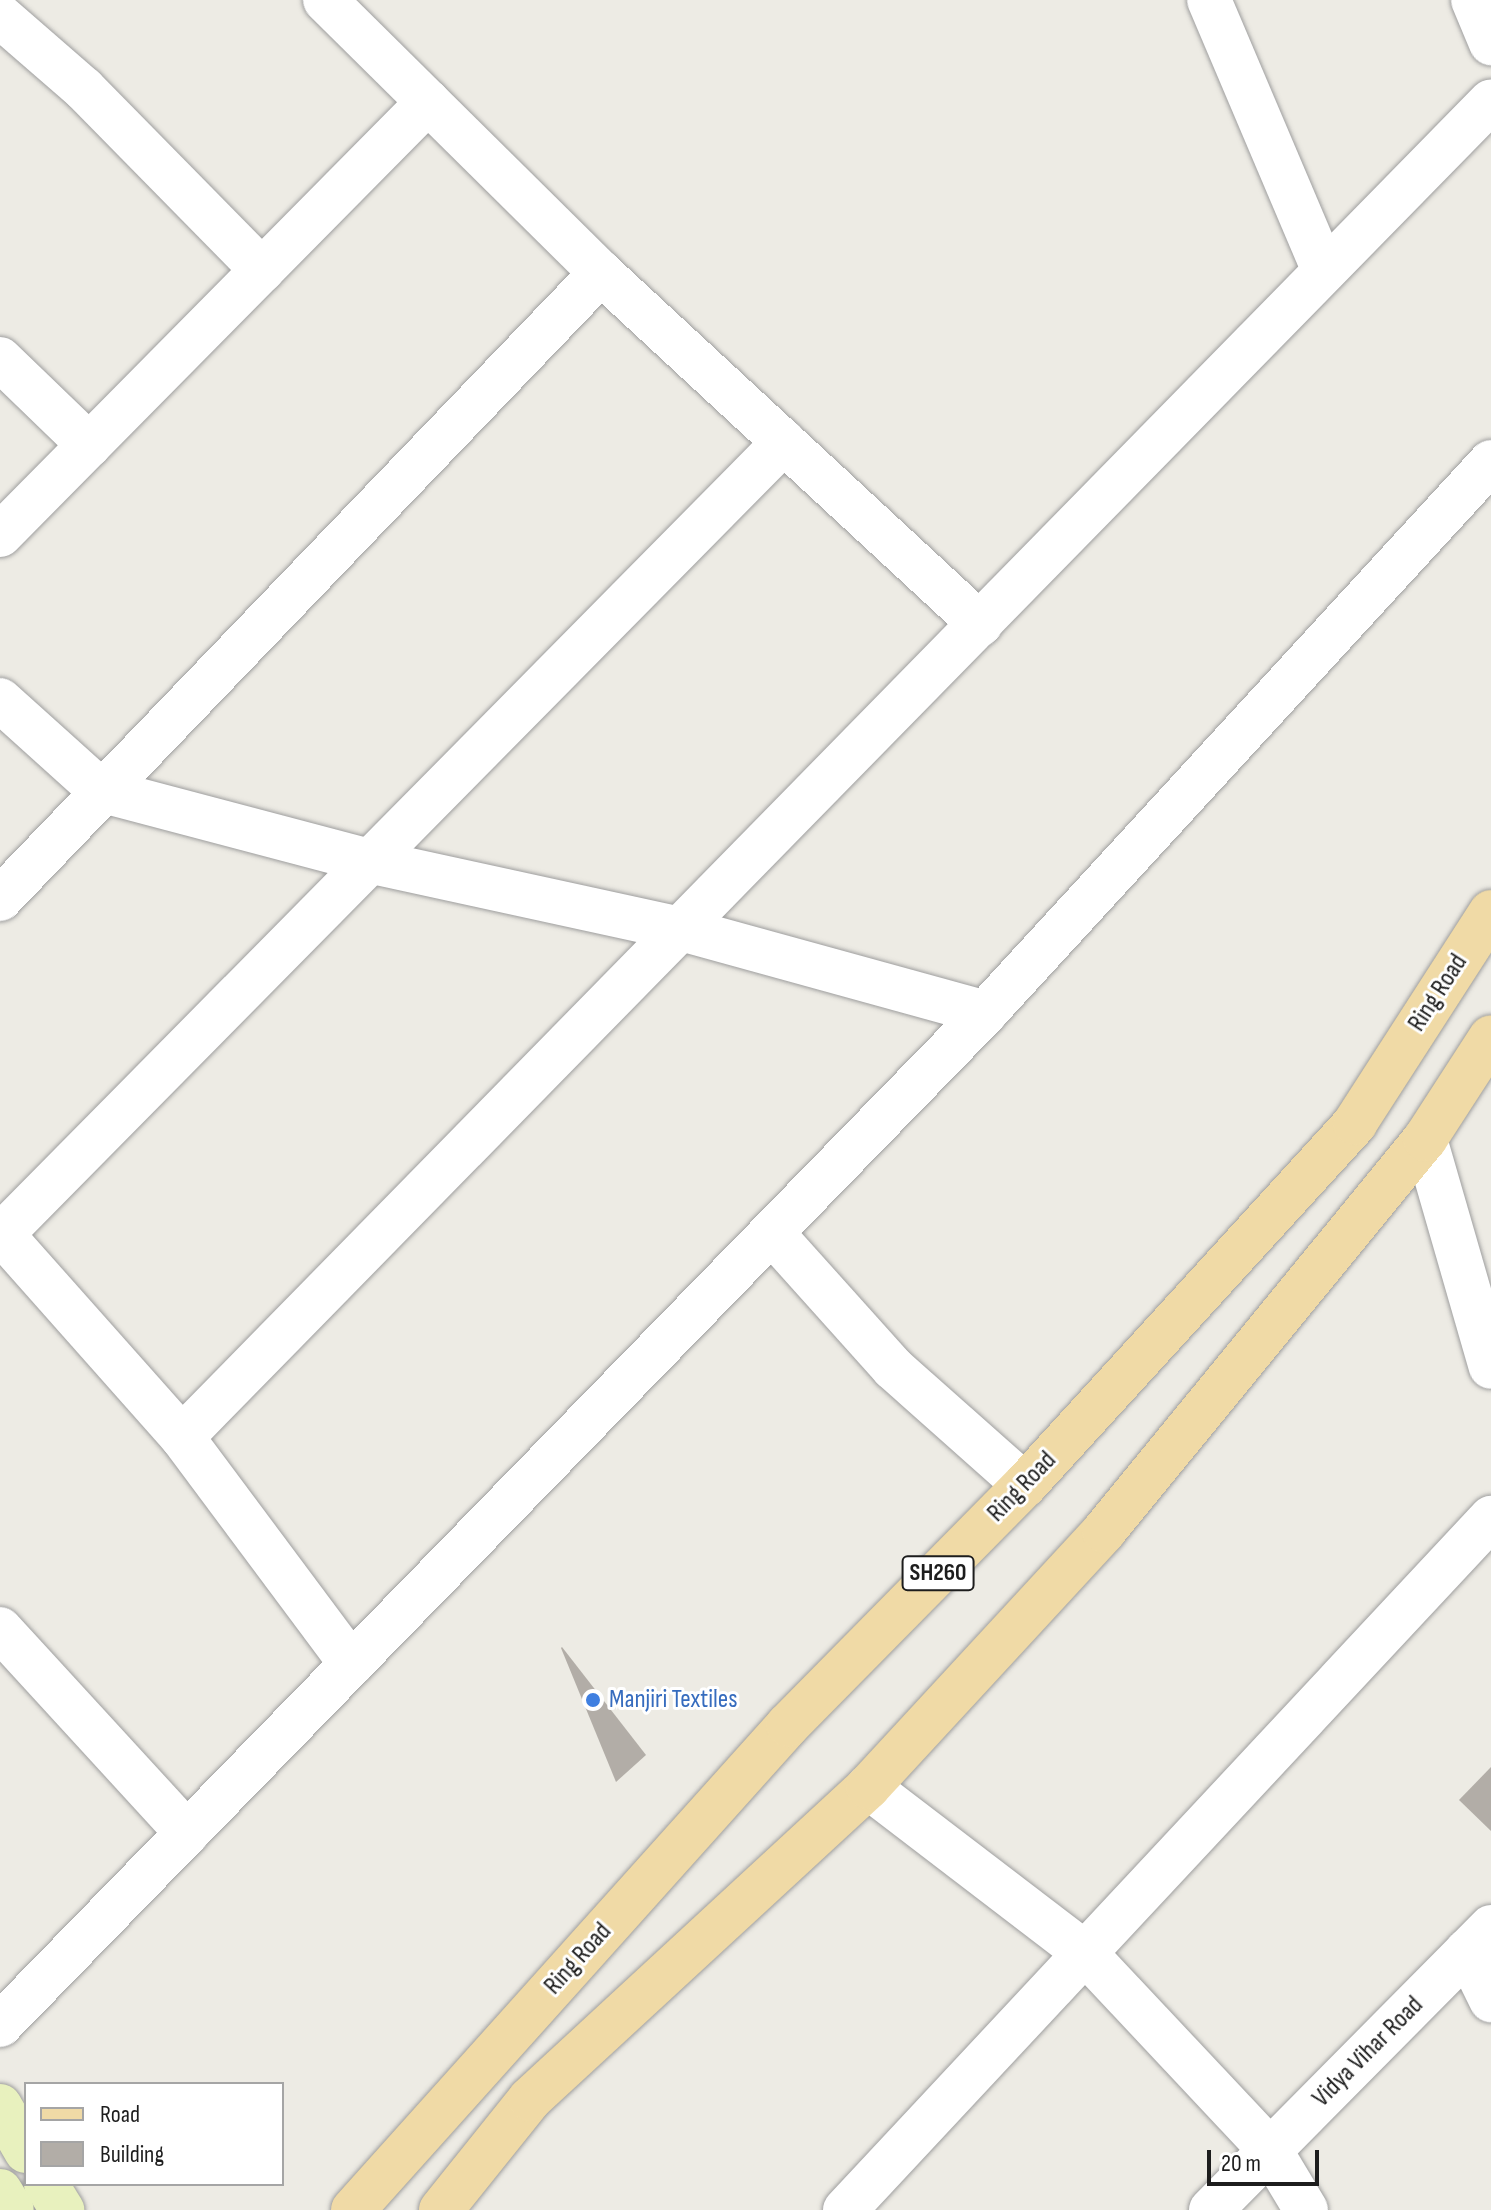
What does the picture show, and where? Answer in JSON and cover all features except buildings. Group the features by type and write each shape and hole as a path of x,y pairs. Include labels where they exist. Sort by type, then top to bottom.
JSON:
{"main road":[{"name":"Ring Road","path":"353,2210 788,1725 1025,1485 1355,1123 1491,912"},
{"path":"441,2210 530,2099 868,1787 1104,1531 1425,1139 1491,1037"},
{"path":"47,2186 62,2210"},
{"path":"0,2191 12,2210"}],"street":[{"path":"325,0 601,273 980,624"},
{"path":"1209,0 1324,271"},
{"path":"1473,0 1491,43"},
{"path":"0,16 84,89 262,270"},
{"path":"182,1437 1491,101"},
{"path":"0,535 428,102"},
{"path":"0,899 100,790 601,273"},
{"path":"0,359 89,445"},
{"path":"351,1664 182,1437 1,1233 784,442"},
{"path":"0,2025 985,1013 1491,462"},
{"path":"0,700 100,790 368,861 681,929 985,1013"},
{"path":"1425,1139 1491,1367"},
{"path":"772,1233 893,1368 1025,1485"},
{"path":"845,2210 1491,1518"},
{"path":"0,1629 187,1833"},
{"path":"868,1787 1085,1953 1270,2150 1306,2210"},
{"path":"1479,1939 1491,2000"},
{"name":"Vidya Vihar Road","path":"1211,2210 1479,1939"}],"place":[{"name":"Manjiri Textiles","path":"593,1700"}]}
